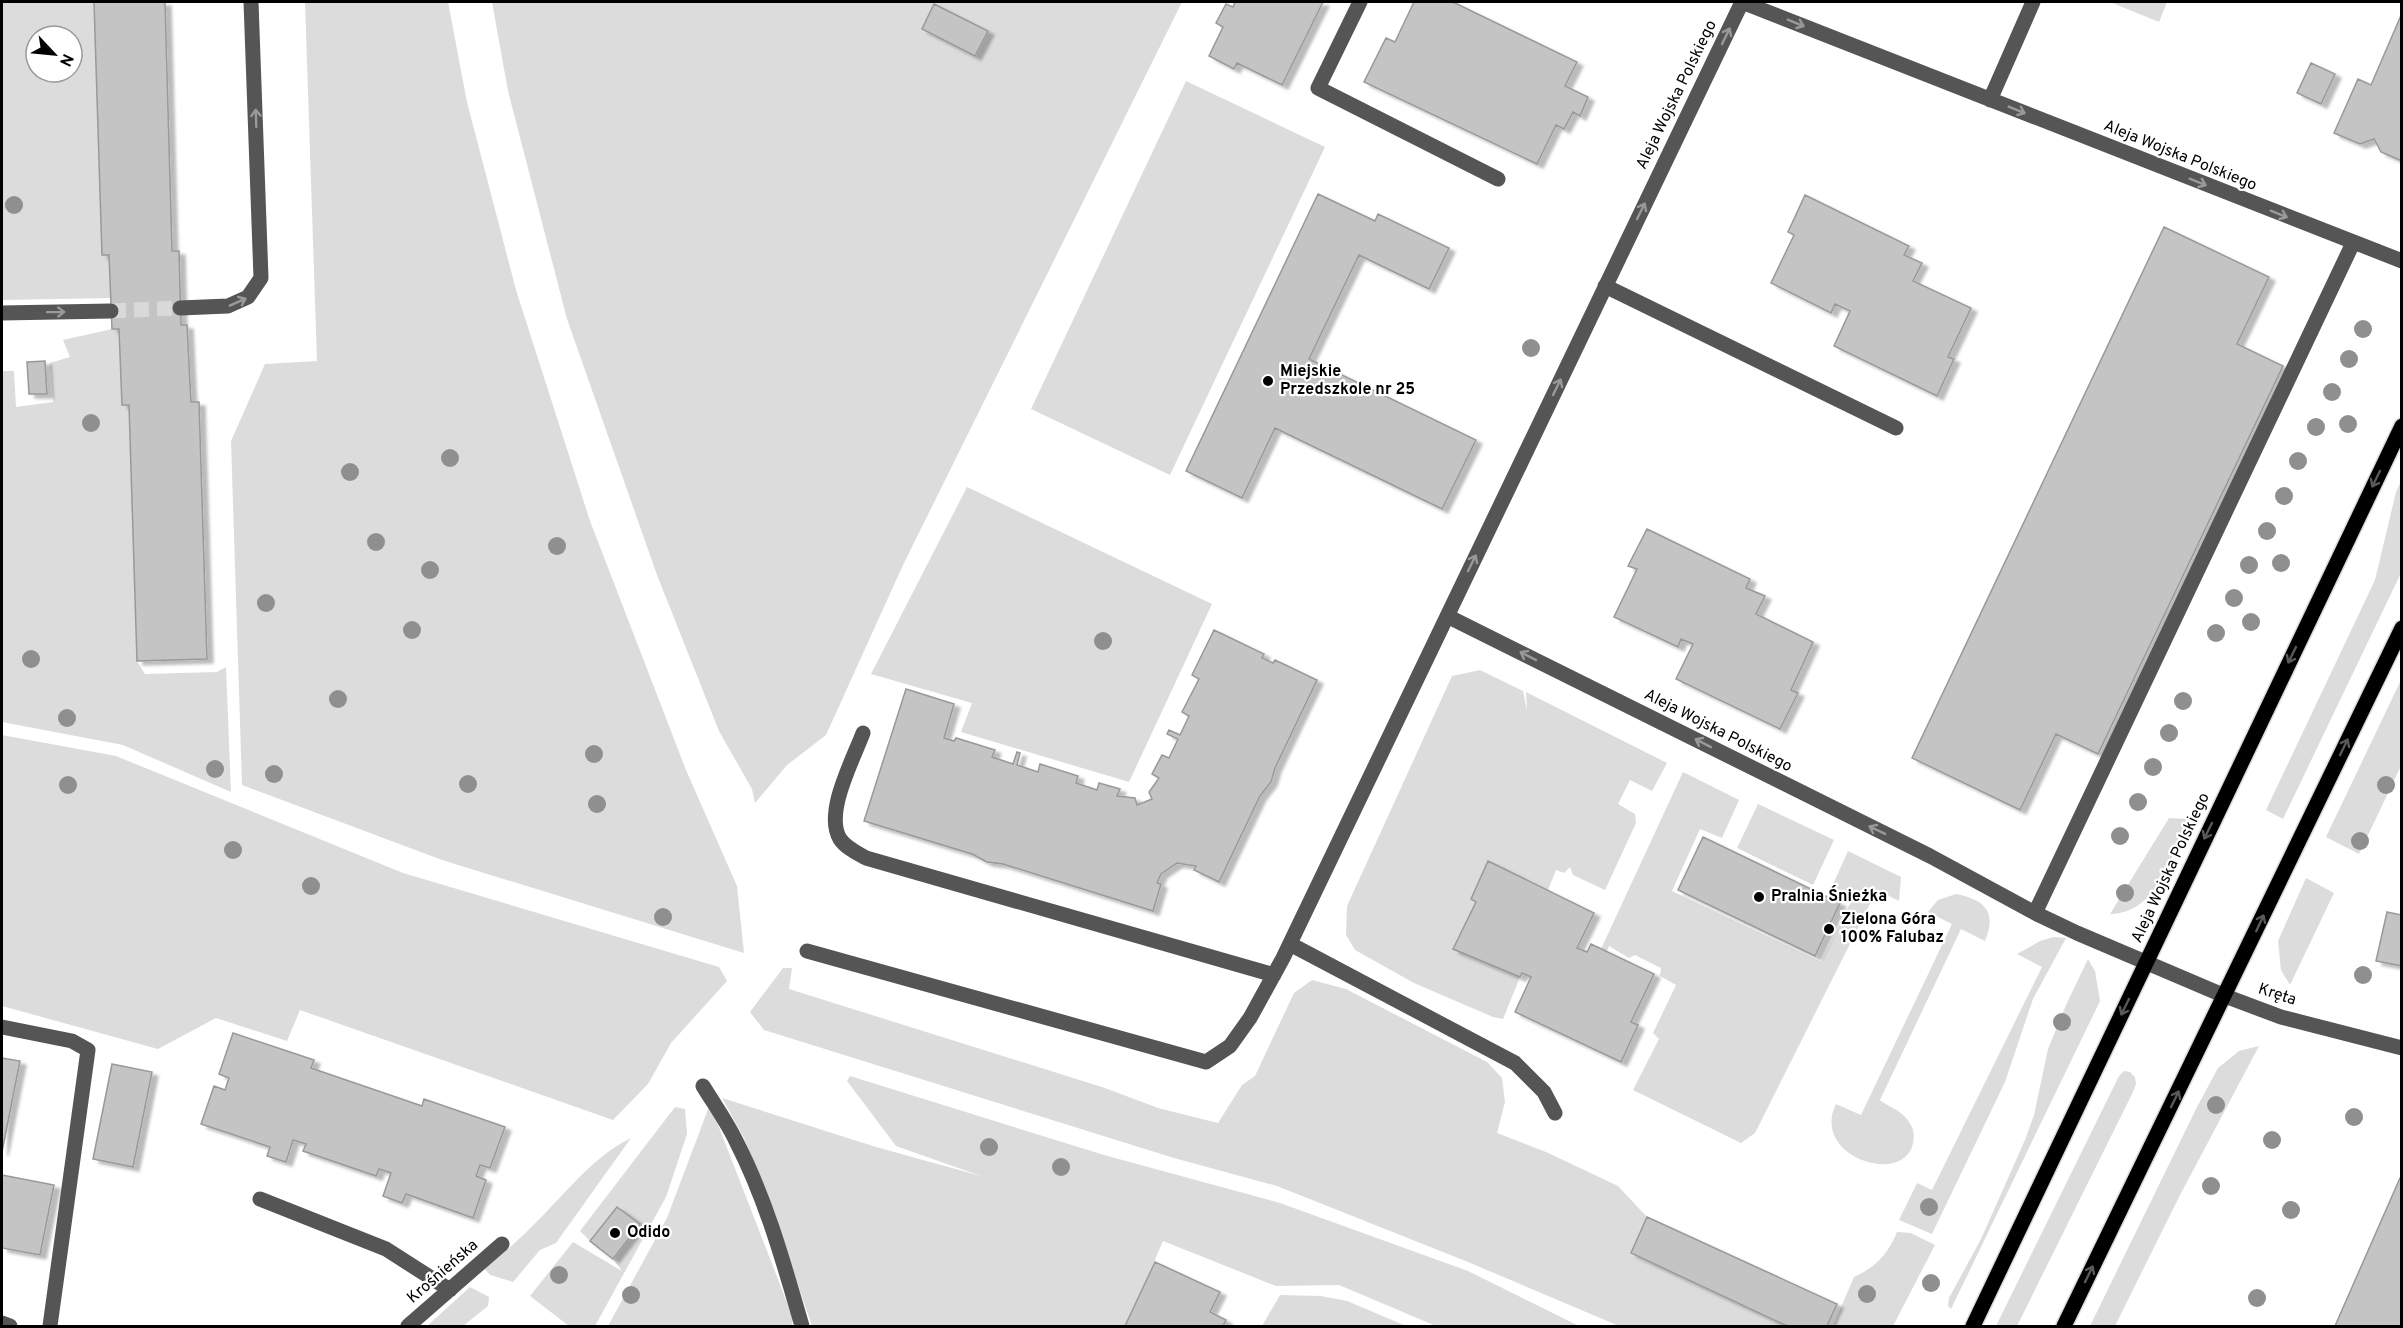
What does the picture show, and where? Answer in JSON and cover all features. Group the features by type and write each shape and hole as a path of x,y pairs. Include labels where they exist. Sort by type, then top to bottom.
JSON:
{"main road":[{"name":"Aleja Wojska Polskiego","path":"1973,1326 2402,426"},
{"path":"2064,1326 2402,628"}],"street":[{"path":"180,308 228,306 248,297 261,278 251,2"},
{"path":"1360,2 1318,88 1498,179"},
{"name":"Aleja Wojska Polskiego","path":"807,951 1206,1062 1230,1046 1250,1018 1275,975 1742,2 2402,261"},
{"path":"1990,100 2033,2"},
{"path":"2035,913 2353,243"},
{"path":"1605,286 1896,428"},
{"path":"2,313 111,310"},
{"name":"Aleja Wojska Polskiego","path":"1447,616 1930,856 2035,913 2145,963"},
{"path":"863,733 835,809 834,824 840,840 853,851 866,858 1275,975"},
{"path":"1290,944 1515,1063 1544,1092 1555,1113"},
{"name":"Kręta","path":"2145,963 2281,1017 2402,1048"},
{"path":"2,1027 72,1041 88,1050 50,1326"},
{"path":"703,1086 736,1141 765,1208 802,1326"},
{"path":"260,1199 386,1249 450,1290"},
{"name":"Krośnieńska","path":"408,1326 502,1244"},
{"path":"2,1323 10,1326"}],"shaded area":[{"path":"2,2 94,2 102,255 109,255 111,298 2,300"},
{"path":"305,2 448,2 467,102 516,290 590,521 686,770 737,886 744,953 442,860 242,785 231,441 265,364 317,361"},
{"path":"492,2 1182,2 903,565 826,735 787,765 755,803 752,789 719,731 657,575 567,319 508,91"},
{"path":"2110,2 2167,2 2159,22"},
{"path":"1186,81 1325,147 1170,475 1031,409"},
{"path":"119,329 122,405 129,405 137,661 145,674 217,672 226,667 231,792 123,745 2,722 2,371 14,371 16,407 53,402 50,363 70,357 63,340"},
{"path":"2401,481 2401,573 2283,819 2266,810 2375,580 2396,492"},
{"path":"967,487 1212,604 1129,782 961,732 972,703 871,674"},
{"path":"1480,670 1523,691 1527,711 1526,692 1667,763 1652,791 1630,780 1618,804 1635,814 1636,823 1605,890 1573,875 1570,867 1564,873 1556,870 1548,890 1488,862 1471,899 1476,902 1454,949 1520,977 1503,1019 1493,1017 1414,983 1355,950 1346,935 1347,906 1452,676"},
{"path":"2401,680 2401,766 2359,854 2326,837"},
{"path":"2,735 116,756 403,873 719,967 727,981 671,1043 648,1084 613,1120 300,1010 287,1041 216,1018 158,1049 2,1006"},
{"path":"1683,772 1739,800 1722,838 1700,829 1672,891 1821,962 1851,902 1830,891 1848,851 1901,877 1899,901 1877,890 1755,1133 1741,1143 1633,1090 1659,1039 1653,1033 1676,985 1660,976 1661,968 1635,955 1629,958 1609,946 1607,951 1601,949"},
{"path":"1758,804 1834,840 1813,885 1737,848"},
{"path":"2169,818 2188,819 2161,880 2140,904 2126,911 2110,914"},
{"path":"2306,878 2334,893 2290,985 2281,970 2278,941"},
{"path":"1956,894 1974,900 1986,908 1990,922 1985,941 1961,929 1880,1100 1897,1110 1908,1121 1914,1133 1913,1143 1906,1156 1894,1163 1878,1164 1861,1160 1847,1151 1836,1139 1831,1123 1836,1104 1861,1115 1952,924 1928,912 1938,900"},
{"path":"2054,937 2066,938 2033,999 2005,1082 1932,1234 1899,1220 1917,1183 1932,1190 2042,967 2017,954 2040,941"},
{"path":"2088,959 2095,971 2100,1001 1951,1309 1948,1306 1949,1298 1981,1239 2025,1140 2034,1115 2048,1049"},
{"path":"783,968 792,968 789,989 1105,1088 1158,1108 1218,1123 1242,1085 1255,1076 1294,993 1312,980 1346,989 1487,1062 1502,1078 1505,1102 1497,1133 1546,1152 1618,1186 1647,1217 1631,1253 1787,1326 1619,1326 1468,1262 1277,1186 1174,1158 764,1030 750,1012"},
{"path":"2259,1046 2179,1197 2115,1326 2090,1326 2218,1068 2239,1051"},
{"path":"2124,1071 2130,1072 2135,1077 2136,1084 2132,1094 2017,1326 1996,1326 2119,1076"},
{"path":"850,1076 1104,1155 1280,1203 1468,1271 1579,1326 1436,1326 1339,1285 1276,1286 1163,1241 1126,1326 812,1326 764,1186 744,1138 722,1098 876,1147 981,1176 896,1146 847,1081"},
{"path":"710,1104 793,1318 792,1326 608,1326 667,1218"},
{"path":"675,1107 685,1109 687,1134 666,1197 595,1326 569,1326 530,1296 573,1242 622,1271 613,1259 640,1224 617,1207 590,1241 580,1231"},
{"path":"631,1138 556,1243 540,1250 513,1282 490,1275 484,1268 533,1226 601,1157"},
{"path":"1897,1232 1911,1233 1935,1245 1893,1326 1833,1326 1854,1277 1869,1269 1880,1259 1890,1247"},
{"path":"470,1287 489,1297 488,1306 463,1326 427,1326"},
{"path":"1280,1295 1321,1296 1347,1301 1404,1326 1262,1326"}],"building":[{"path":"94,2 165,2 172,251 179,251 181,325 187,325 191,402 199,402 207,659 137,661 129,405 122,405 119,329 112,329 109,255 102,255"},
{"path":"1235,2 1323,2 1282,85 1237,63 1234,69 1209,56 1223,27 1216,23 1226,4 1233,7"},
{"path":"1414,2 1453,2 1577,62 1565,86 1588,97 1580,116 1573,112 1564,129 1556,125 1537,164 1364,82 1386,38 1395,42"},
{"path":"934,4 988,31 975,56 922,29"},
{"path":"2402,13 2402,161 2381,152 2374,139 2360,144 2334,133 2358,79 2371,85"},
{"path":"2311,63 2335,74 2321,104 2297,93"},
{"path":"1318,194 1375,221 1378,214 1449,248 1429,289 1359,255 1309,359 1476,440 1442,509 1275,428 1242,498 1186,471"},
{"path":"1805,195 1909,246 1904,255 1922,263 1913,281 1971,308 1948,357 1954,359 1937,396 1834,346 1850,311 1835,304 1831,313 1771,283 1794,235 1788,232"},
{"path":"2164,227 2269,277 2237,344 2283,366 2098,754 2056,734 2020,810 1912,758"},
{"path":"45,361 47,394 29,394 27,362"},
{"path":"1647,529 1750,579 1746,588 1765,596 1756,614 1813,642 1791,690 1798,693 1780,729 1676,679 1693,644 1681,639 1678,647 1614,617 1637,569 1628,566"},
{"path":"1214,630 1264,654 1262,658 1273,663 1275,660 1317,680 1275,768 1271,782 1260,796 1219,882 1194,870 1196,866 1177,863 1161,874 1157,883 1161,884 1153,911 1003,864 987,862 972,854 864,821 906,689 954,704 944,738 954,741 956,738 995,750 992,757 1013,764 1017,752 1020,753 1017,765 1038,772 1040,764 1078,776 1076,783 1097,790 1099,783 1120,789 1117,796 1135,798 1137,805 1152,799 1149,792 1159,778 1152,774 1162,755 1169,758 1178,739 1167,734 1169,730 1180,735 1189,716 1182,712 1199,679 1192,675"},
{"name":"Pralnia Śnieżka","path":"1703,837 1840,903 1815,956 1678,890"},
{"path":"1488,861 1594,913 1577,948 1587,952 1591,944 1654,974 1631,1022 1638,1025 1621,1062 1515,1012 1531,977 1522,973 1520,977 1453,949 1476,902 1471,899"},
{"path":"2387,912 2402,915 2402,966 2376,961"},
{"path":"233,1033 314,1060 311,1068 422,1106 424,1099 505,1127 490,1168 480,1165 476,1176 486,1180 473,1218 406,1194 402,1203 383,1196 391,1173 379,1169 376,1176 303,1151 306,1144 293,1140 286,1162 267,1156 270,1147 201,1124 214,1086 225,1090 229,1078 219,1074"},
{"path":"2,1058 20,1061 2,1152"},
{"path":"112,1064 152,1072 133,1167 93,1159"},
{"path":"2,1175 54,1185 40,1255 2,1248"},
{"path":"2400,1178 2402,1179 2402,1326 2335,1326"},
{"name":"Odido","path":"617,1207 640,1224 613,1259 590,1241"},
{"path":"1647,1217 1837,1304 1827,1326 1787,1326 1631,1253"},
{"path":"1155,1262 1220,1292 1210,1312 1226,1320 1223,1326 1125,1326"}],"tunnel":[{"path":"111,311 180,308"}],"place":[{"name":"Miejskie Przedszkole nr 25","path":"1268,381"},
{"name":"Pralnia Śnieżka","path":"1759,897"},
{"name":"Zielona Góra 100% Falubaz","path":"1829,929"},
{"name":"Odido","path":"615,1233"}]}
